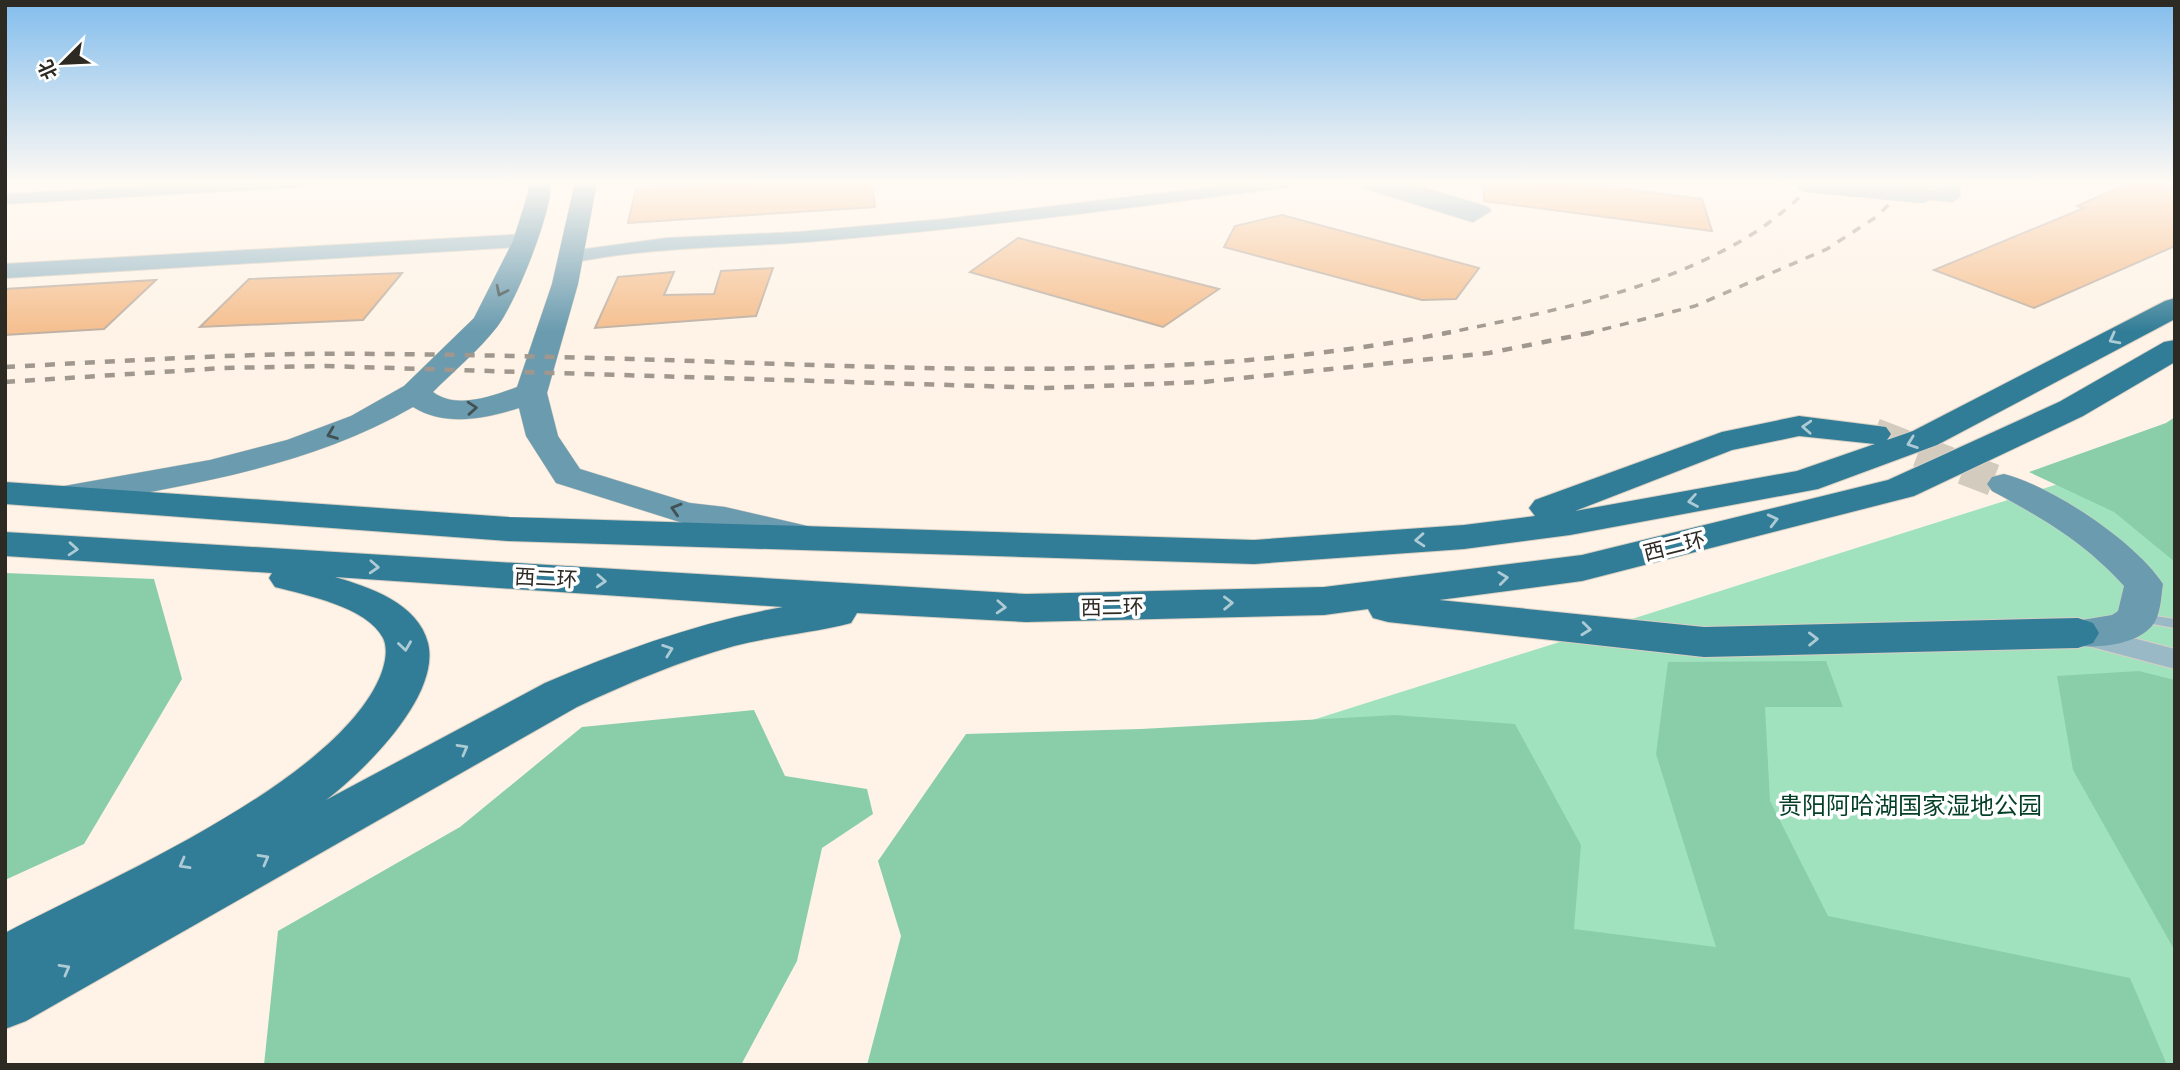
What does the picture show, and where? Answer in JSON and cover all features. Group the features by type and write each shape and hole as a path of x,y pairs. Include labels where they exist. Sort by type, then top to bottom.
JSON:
{"highway":[{"name":"西二环","path":"5,493 508,529 814,539 1254,552 1464,537 1570,523 1805,481 1925,438 2175,307"},
{"name":"西二环","path":"5,544 932,604 1026,608 1324,601 1581,569 1900,488 2071,410 2175,349"},
{"path":"1464,537 1582,497 1722,442 1799,426 1874,434"},
{"path":"5,962 246,830 316,782 372,730 400,686 407,659 406,637 385,614 340,592 219,558"},
{"path":"1324,601 1704,642 2078,634"},
{"path":"5,1002 562,695 620,667 694,640 755,626 818,615 932,604"}],"main road":[{"path":"64,497 212,470 299,447 362,423 415,393 486,322 529,232"},
{"path":"576,232 565,284 531,393 542,436 568,476 686,513 724,518 814,539"},
{"path":"415,393 424,403 444,408 472,409 501,404 531,393"},
{"path":"2004,484 2054,510 2111,549 2144,584 2156,621 2078,634"}],"street":[{"path":"573,244 624,236 683,232"},
{"path":"573,244 620,247 869,232"},
{"path":"5,271 526,241"},
{"path":"2078,634 2175,659"}],"green space":[{"path":"2175,417 2175,562 2114,512 2029,472 2166,423"},
{"name":"贵阳阿哈湖国家湿地公园","path":"2175,447 2175,1065 1058,1065 1177,763"},
{"path":"5,573 154,579 182,679 84,844 5,880"},
{"path":"1826,661 1843,707 1765,707 1770,801 1828,916 2130,978 2167,1065 867,1065 901,936 878,861 966,734 1141,729 1395,715 1515,724 1581,845 1574,929 1716,947 1656,754 1668,662"},
{"path":"2139,671 2175,680 2175,951 2073,770 2057,676"},
{"path":"754,710 785,776 867,789 873,814 822,848 797,961 741,1065 264,1065 278,931 460,827 582,727"}],"building":[{"path":"1232,232 1345,232 1479,268 1456,299 1422,300 1224,247"},
{"path":"2026,232 2175,232 2175,246 2034,308 1934,270"},
{"path":"1018,238 1219,289 1163,327 970,272"},
{"path":"773,268 756,316 595,328 618,277 674,272 664,295 714,294 721,271"},
{"path":"402,273 363,320 200,327 249,279"},
{"path":"156,280 104,329 5,335 5,289"}],"tunnel":[{"path":"1874,434 2004,484"}],"railway":[{"path":"1442,334 1563,308 1643,285 1719,253 1756,232"},
{"path":"1589,333 1695,306 1827,249 1853,232"},
{"path":"5,367 223,356 421,354 1042,369 1247,360 1349,349 1451,332"},
{"path":"1589,333 1594,332"},
{"path":"5,382 224,368 325,366 1047,388 1203,382 1489,353 1589,333"}]}
